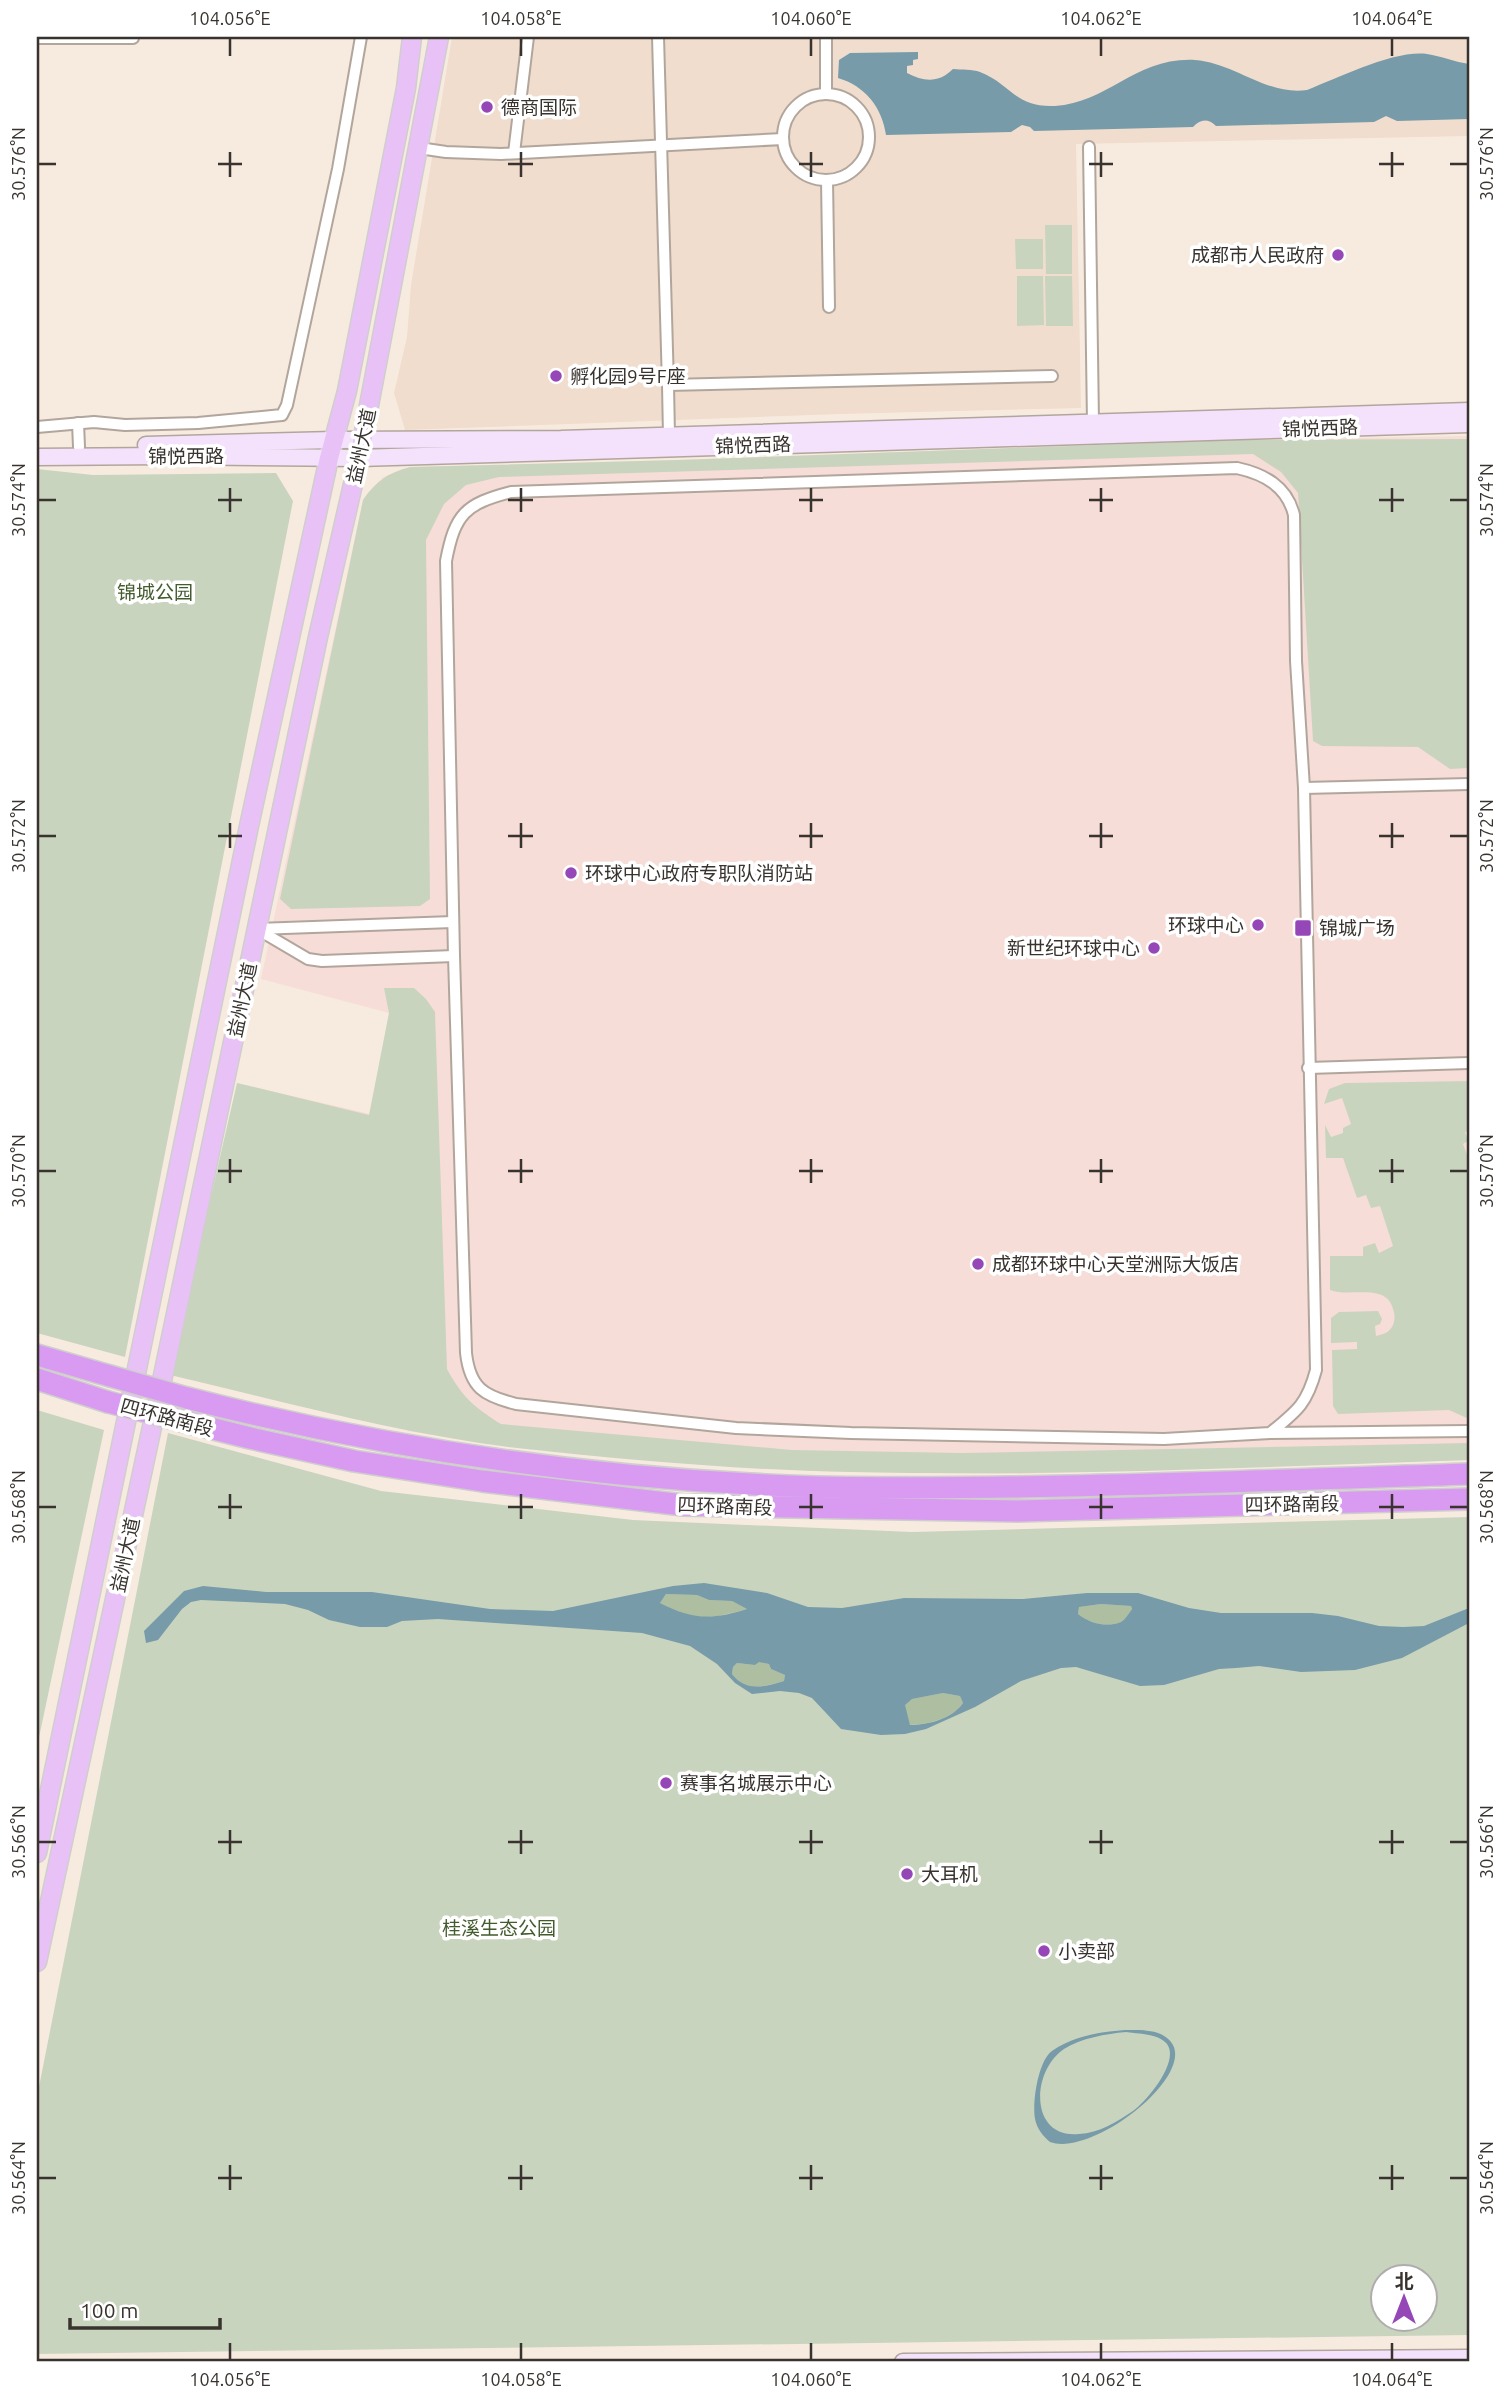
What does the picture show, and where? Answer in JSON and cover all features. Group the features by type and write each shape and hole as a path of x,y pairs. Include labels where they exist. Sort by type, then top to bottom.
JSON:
{"highway":[{"name":"四环路南段","path":"37,1355 187,1398 346,1434 595,1471 750,1485 878,1488 1126,1485 1469,1474"},
{"name":"四环路南段","path":"37,1379 108,1402 354,1461 482,1481 683,1505 1018,1511 1469,1499"}],"main road":[{"name":"益州大道","path":"37,1853 248,826 331,449 347,391 401,114 412,37"},
{"name":"益州大道","path":"37,1962 318,637 359,458 439,37"},
{"name":"锦悦西路","path":"37,457 163,456 331,449 362,440 669,436 1469,411"},
{"name":"锦悦西路","path":"37,447 331,449 359,458 1469,424"},
{"path":"903,2362 1469,2358"}],"street":[{"path":"37,427 78,423 198,423 282,415 287,405 338,169 361,37"},
{"path":"514,153 528,37"},
{"path":"657,37 669,436"},
{"path":"826,37 826,94"},
{"path":"37,38 133,38"},
{"path":"826,94 846,100 862,114 868,127 869,141 866,153 850,172 827,180 814,178 792,163 783,139 785,125 800,103 813,96 826,94"},
{"path":"419,148 446,152 514,153 783,139"},
{"path":"1089,147 1093,422"},
{"path":"827,180 830,307"},
{"path":"668,385 1052,376"},
{"path":"78,423 79,447"},
{"path":"1270,1433 1295,1412 1310,1394 1316,1370 1304,788 1296,661 1294,515 1291,502 1278,486 1257,472 1237,468 511,492 482,500 463,514 451,535 446,561 453,922 466,1353 468,1369 475,1384 484,1392 516,1404 736,1428 1164,1439 1270,1433 1469,1431"},
{"path":"1304,788 1469,784"},
{"path":"257,929 453,922"},
{"path":"257,929 308,959 322,961 454,956"},
{"path":"1308,1068 1469,1063"}],"shaded area":[{"path":"452,37 1469,37 1469,136 1076,144 1081,408 405,430 394,393 407,337 411,285"},
{"path":"1469,436 1469,1460 1014,1474 849,1472 705,1465 515,1447 407,1431 237,1083 370,1114 389,1013 261,979 363,500 383,477 410,467 1236,440"}],"green space":[{"path":"1045,225 1072,225 1072,274 1046,274"},
{"path":"1015,239 1043,239 1043,269 1016,269"},
{"path":"1017,276 1043,276 1044,325 1017,326"},
{"path":"1045,276 1072,276 1073,326 1046,326"},
{"path":"1469,439 1469,768 1450,769 1418,747 1322,746 1313,741 1298,493 1281,472 1253,454 499,477 466,485 444,504 426,540 430,899 420,906 291,909 280,899 363,500 378,483 395,472 410,467 1236,440"},
{"name":"锦城公园","path":"37,469 93,475 276,473 293,501 125,1357 37,1333"},
{"path":"384,988 414,988 435,1012 447,1369 470,1401 501,1424 792,1450 962,1453 1469,1443 1469,1460 1006,1473 851,1472 726,1467 600,1457 473,1442 343,1416 170,1375 237,1083 369,1115 389,1013"},
{"path":"1469,1081 1469,1131 1465,1132 1468,1141 1463,1144 1469,1160 1469,1419 1449,1410 1338,1414 1333,1406 1332,1350 1357,1349 1357,1342 1331,1343 1331,1318 1339,1312 1378,1311 1382,1319 1380,1324 1375,1326 1376,1336 1390,1330 1394,1315 1389,1301 1383,1296 1330,1290 1330,1256 1363,1256 1363,1247 1375,1243 1379,1253 1393,1246 1380,1206 1371,1208 1366,1195 1357,1198 1343,1158 1326,1158 1325,1125 1331,1137 1343,1133 1343,1128 1351,1124 1342,1098 1324,1104 1329,1089 1345,1083"},
{"path":"37,1410 104,1430 37,1747"},
{"name":"桂溪生态公园","path":"168,1433 381,1491 633,1520 912,1532 1469,1517 1469,2335 37,2354 37,2097"},
{"path":"666,1594 697,1595 709,1600 732,1601 747,1609 713,1617 694,1616 660,1603"},
{"path":"1101,1604 1131,1606 1132,1609 1122,1621 1110,1625 1092,1622 1078,1614 1079,1607"},
{"path":"759,1661 785,1675 784,1681 749,1686 732,1674 737,1663 755,1665"},
{"path":"943,1693 960,1696 963,1703 946,1717 910,1725 904,1705 912,1699"}],"water":[{"path":"918,52 918,59 913,60 913,65 907,66 907,73 913,76 931,80 948,74 953,69 977,71 1022,99 1042,106 1074,103 1139,72 1174,61 1210,62 1265,84 1292,91 1307,90 1383,60 1427,54 1469,64 1469,119 1397,121 1386,116 1374,122 1216,126 1204,120 1193,127 1034,131 1022,125 1011,132 886,135 881,115 871,99 856,86 838,78 839,60 850,53"},
{"path":"704,1583 767,1593 808,1607 842,1608 904,1598 1023,1599 1087,1593 1138,1593 1189,1608 1221,1613 1312,1613 1379,1626 1403,1627 1424,1626 1469,1608 1469,1623 1402,1658 1355,1670 1301,1672 1259,1666 1219,1669 1164,1685 1140,1686 1076,1667 1061,1668 1021,1681 975,1707 926,1729 905,1734 881,1735 841,1729 812,1698 799,1693 780,1691 752,1694 735,1683 717,1664 690,1646 642,1633 438,1619 402,1621 387,1627 360,1627 329,1620 308,1610 285,1604 201,1600 191,1602 182,1609 158,1640 146,1643 144,1631 184,1591 203,1586 266,1592 372,1592 490,1609 553,1611 673,1586","holes":["666,1594 697,1595 709,1600 732,1601 747,1609 723,1615 703,1616 683,1613 660,1603","1101,1604 1131,1606 1132,1609 1121,1622 1104,1624 1082,1617 1078,1614 1079,1607","759,1662 769,1664 771,1669 785,1675 784,1681 749,1686 732,1674 737,1663 755,1665","943,1693 960,1696 963,1703 953,1713 939,1720 910,1725 905,1705 912,1699"]},
{"path":"1125,2030 1158,2033 1167,2038 1175,2052 1172,2069 1159,2088 1140,2107 1117,2124 1093,2137 1070,2143 1050,2142 1039,2129 1034,2112 1037,2083 1047,2056 1060,2046 1078,2038","holes":["1126,2032 1163,2040 1170,2051 1166,2070 1146,2099 1121,2119 1094,2132 1063,2133 1051,2126 1040,2102 1045,2072 1053,2059 1064,2049 1086,2039"]}],"place":[{"name":"德商国际","path":"487,107"},
{"name":"成都市人民政府","path":"1338,255"},
{"name":"孵化园9号F座","path":"556,376"},
{"name":"环球中心政府专职队消防站","path":"571,873"},
{"name":"环球中心","path":"1258,925"},
{"name":"锦城广场","path":"1303,928"},
{"name":"新世纪环球中心","path":"1154,948"},
{"name":"成都环球中心天堂洲际大饭店","path":"978,1264"},
{"name":"赛事名城展示中心","path":"666,1783"},
{"name":"大耳机","path":"907,1874"},
{"name":"小卖部","path":"1044,1951"}]}
